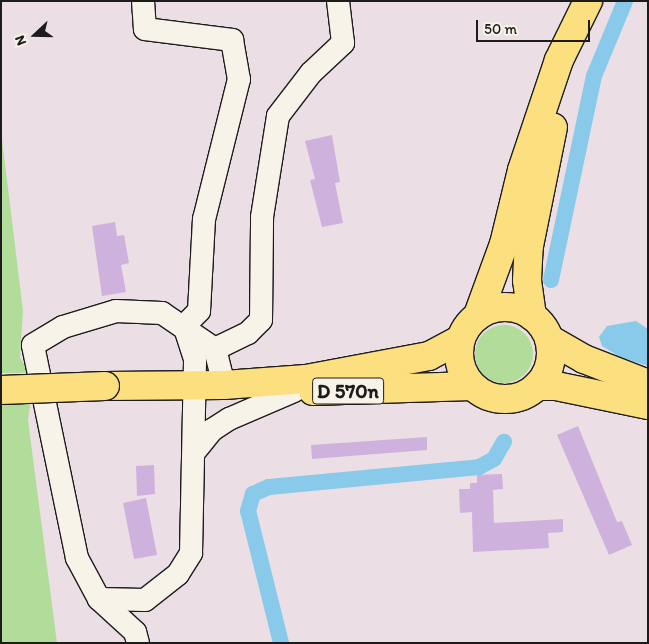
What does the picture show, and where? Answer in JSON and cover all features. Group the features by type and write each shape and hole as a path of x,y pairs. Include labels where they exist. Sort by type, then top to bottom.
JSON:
{"main road":[{"path":"588,1 577,29 547,150 529,246 527,280 532,316 549,339 584,359 648,384"},
{"path":"577,29 559,60 522,170 504,244 478,315 460,339 460,364 472,386 484,394 512,399 538,386 556,386 648,405"},
{"path":"478,315 505,307 532,316"},
{"name":"D 570n","path":"1,390 105,386 224,385 306,379 429,356 460,339"},
{"path":"538,386 547,373 551,356 549,339"},
{"name":"D 570n","path":"224,385 294,391 472,386"}],"lane":[{"path":"144,1 145,29 232,40 239,79 204,219 199,311 184,326"},
{"path":"215,349 248,332 261,320 262,217 278,116 311,73 343,43 338,1"},
{"path":"138,643 135,632 99,599 77,558 33,345 63,327 116,311 162,313 184,326 215,349 224,385"},
{"path":"99,599 146,600 178,574 191,553 195,451 195,358 184,326"},
{"path":"195,451 212,430 229,419 294,391"}],"green space":[{"path":"1,131 23,311 20,358 30,373 1,373"},
{"path":"504,325 515,327 528,338 533,354 531,365 520,378 504,383 493,381 480,370 475,354 477,343 488,330"},
{"path":"31,399 28,420 57,643 1,643 1,400"}],"water":[{"path":"636,321 648,329 648,366 620,357 602,346 599,337 607,326"}],"building":[{"path":"332,135 340,182 335,183 343,223 322,227 310,180 315,179 305,141"},
{"path":"115,222 117,236 124,235 129,263 121,265 126,292 102,296 92,226"},
{"path":"578,426 617,522 622,521 632,545 609,555 557,435"},
{"path":"427,437 427,450 312,459 311,445"},
{"path":"154,465 155,494 137,496 136,466"},
{"path":"502,474 503,489 493,490 494,523 563,519 563,532 548,533 549,548 473,552 472,512 460,513 459,489 470,489 470,483 477,483 477,475"},
{"path":"146,498 157,555 134,559 123,503"}],"waterway":[{"path":"551,280 594,76 625,1"},
{"path":"281,643 248,511 253,494 269,487 479,467 494,459 504,442"}]}
